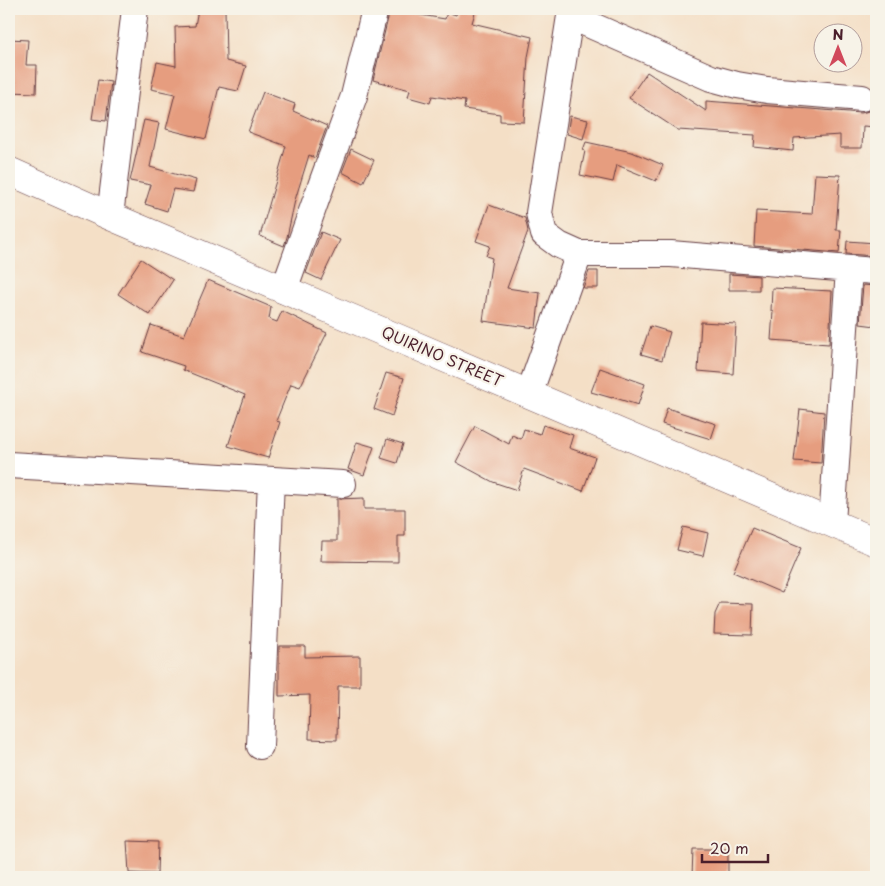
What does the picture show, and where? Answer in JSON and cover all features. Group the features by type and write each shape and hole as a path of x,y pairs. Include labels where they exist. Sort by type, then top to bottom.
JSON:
{"street":[{"path":"110,216 135,9"},
{"path":"284,290 354,96 374,9"},
{"path":"862,98 737,86 710,78 571,12 538,214 544,234 559,245 580,254 672,254 874,271"},
{"name":"QUIRINO STREET","path":"9,171 110,216 876,542"},
{"path":"529,394 580,254"},
{"path":"832,523 848,269"},
{"path":"9,465 343,484"},
{"path":"260,746 271,480"}],"building":[{"path":"198,9 225,9 226,61 246,66 238,91 219,87 206,139 166,129 175,94 151,89 157,62 176,66 175,27 195,26"},
{"path":"458,9 476,9 472,23 532,37 528,57 524,122 500,121 500,114 464,109 465,101 432,96 430,103 408,97 410,90 373,80 390,10 445,19 447,12 456,15"},
{"path":"9,39 28,40 26,65 37,65 36,93 9,92"},
{"path":"647,72 706,111 706,101 861,113 869,111 876,104 876,127 863,126 862,148 840,148 840,135 794,138 793,151 754,147 755,135 678,130 629,98"},
{"path":"98,80 111,82 106,121 92,119"},
{"path":"263,92 295,104 293,111 327,126 315,158 309,155 295,200 284,246 260,236 286,146 248,132"},
{"path":"570,116 588,120 583,139 567,134"},
{"path":"144,120 159,123 150,167 196,180 193,192 173,189 167,211 145,204 151,185 130,181"},
{"path":"586,142 632,152 663,165 656,181 617,165 613,182 580,175 585,151 583,150"},
{"path":"351,149 374,160 363,183 342,172"},
{"path":"815,174 840,175 836,230 841,230 839,253 754,246 756,211 812,214"},
{"path":"489,205 525,218 528,231 507,288 540,293 536,328 483,321 492,258 486,256 490,246 476,241"},
{"path":"321,232 340,240 321,280 306,273"},
{"path":"847,241 876,243 876,256 846,254"},
{"path":"141,259 173,280 150,315 118,294"},
{"path":"589,271 598,271 598,288 583,288"},
{"path":"729,274 759,276 759,290 729,290"},
{"path":"208,280 271,307 269,319 277,322 282,311 327,333 300,387 291,384 276,421 280,422 268,458 228,446 245,395 183,370 184,366 142,352 151,325 184,336"},
{"path":"863,285 874,286 873,304 876,304 876,326 860,324"},
{"path":"772,288 832,291 829,344 771,340"},
{"path":"701,322 736,324 733,374 698,371"},
{"path":"650,326 670,332 662,360 641,354"},
{"path":"600,368 645,384 638,405 591,392"},
{"path":"386,373 404,378 392,416 374,409"},
{"path":"667,408 716,424 711,439 662,424"},
{"path":"800,409 824,412 821,463 794,461"},
{"path":"543,425 573,435 569,448 595,457 583,491 524,469 517,490 493,482 456,462 475,426 509,444 512,435 521,439 524,429 540,434"},
{"path":"387,439 403,444 397,463 381,458"},
{"path":"357,442 374,447 364,475 348,469"},
{"path":"364,498 364,509 405,509 405,536 398,536 398,562 321,561 322,541 337,541 337,499"},
{"path":"683,527 708,533 703,556 677,550"},
{"path":"752,528 801,548 782,593 733,572"},
{"path":"720,603 753,604 752,635 714,634 715,614"},
{"path":"279,646 305,646 305,657 360,656 360,686 338,686 337,740 309,739 310,695 279,696"},
{"path":"127,841 158,842 157,874 129,873"},
{"path":"693,849 728,849 728,877 692,877"}]}
